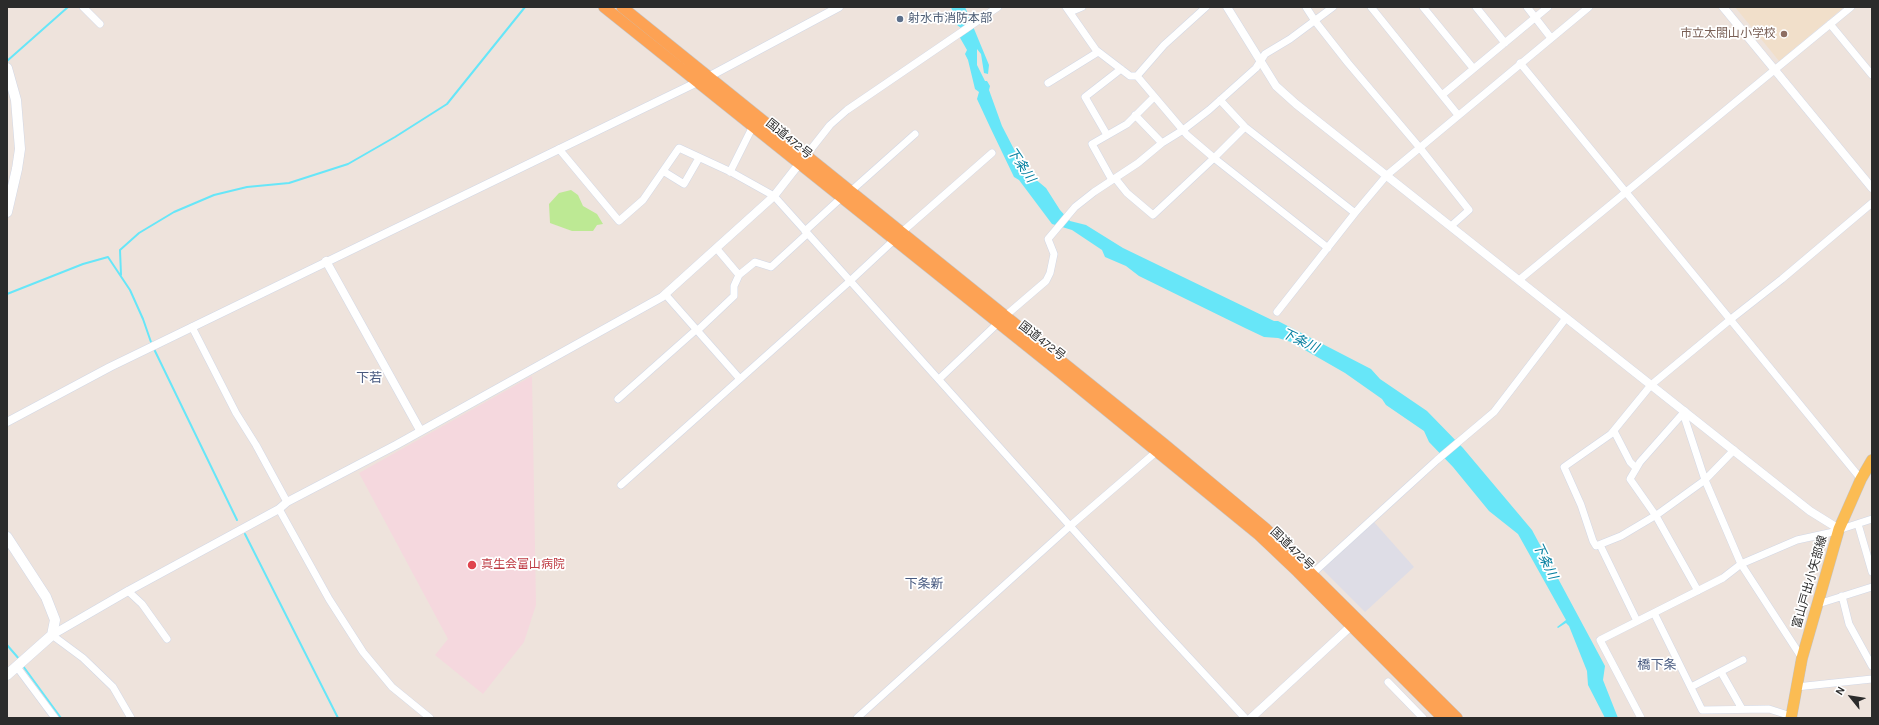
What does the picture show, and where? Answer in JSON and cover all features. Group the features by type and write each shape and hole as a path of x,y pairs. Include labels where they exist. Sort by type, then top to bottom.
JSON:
{"highway":[{"name":"国道472号","path":"604,7 753,126 851,191 898,236 1001,320 1156,452 1201,486 1258,534 1298,572 1443,718"},
{"name":"国道472号","path":"622,7 710,76 803,160 841,198 898,236"},
{"name":"国道472号","path":"1001,320 1164,444 1265,528 1457,718"}],"main road":[{"path":"7,68 10,92 19,127 20,149 7,212"},
{"name":"富山戸出小矢部線","path":"1791,717 1802,658 1839,529 1861,479 1872,460"},
{"path":"7,537 46,597 55,620 52,635 7,675"}],"street":[{"path":"84,7 100,24"},
{"path":"7,422 110,367 698,82 839,7"},
{"path":"131,718 113,687 83,658 52,635 128,591 279,509 287,502 396,445 420,430 665,294 717,249 774,196 830,125 847,110 998,7"},
{"path":"1082,7 1068,10 1098,52 1130,76 1136,76 1164,45 1206,7"},
{"path":"1227,7 1280,90 1810,511 1839,529"},
{"path":"1306,7 1315,21 1469,210 1451,226"},
{"path":"939,379 1001,320 1046,281 1050,273 1054,254 1048,239 1049,236 1075,208 1138,163 1162,142 1183,130 1256,68 1265,54 1290,39 1333,7"},
{"path":"1423,7 1474,68"},
{"path":"1476,7 1505,43"},
{"path":"1527,7 1551,38"},
{"path":"1442,95 1548,7"},
{"path":"1277,312 1387,175 1589,7"},
{"path":"1723,7 1872,188"},
{"path":"1519,280 1851,7"},
{"path":"1373,8 1458,115"},
{"path":"1830,24 1872,75"},
{"path":"1048,83 1098,52"},
{"path":"1520,63 1861,479"},
{"path":"1107,135 1085,97 1121,69"},
{"path":"1136,76 1183,130 1214,158 1328,248"},
{"path":"1154,96 1127,124 1092,144 1114,179 1127,194 1153,215 1214,158 1244,127"},
{"path":"1220,100 1244,127 1355,213"},
{"path":"1135,116 1162,142"},
{"path":"730,172 753,126"},
{"path":"851,191 915,134"},
{"path":"559,149 619,221 643,200 679,148 730,172 774,196 1244,718"},
{"path":"621,485 992,153"},
{"path":"663,171 684,184 699,158"},
{"path":"618,399 734,296 734,286 739,275 755,262 771,267 841,198"},
{"path":"1734,450 1704,480 1656,516 1621,536 1596,546 1581,505 1564,467 1614,431 1651,385 1782,279 1872,203"},
{"path":"717,249 739,275"},
{"path":"326,261 420,430"},
{"path":"665,294 740,379"},
{"path":"1312,573 1466,435 1494,412 1566,318"},
{"path":"192,327 236,413 256,445 287,502"},
{"path":"1684,412 1636,468 1630,479 1656,516 1698,591"},
{"path":"1684,412 1704,480 1741,564 1802,658"},
{"path":"1614,431 1630,462 1636,468"},
{"path":"857,718 1070,526 1156,452"},
{"path":"279,509 329,599 363,652 392,687 430,718"},
{"path":"1642,718 1600,640 1723,578 1741,564 1797,540 1872,519"},
{"path":"1858,524 1872,572"},
{"path":"1600,545 1637,621"},
{"path":"1818,604 1872,587"},
{"path":"128,591 142,604 167,639"},
{"path":"1842,596 1850,624 1872,666"},
{"path":"1654,613 1702,710 1770,709 1791,717"},
{"path":"1251,718 1351,626"},
{"path":"1691,687 1743,660"},
{"path":"17,667 55,718"},
{"path":"1721,672 1742,709"},
{"path":"1796,687 1872,679"},
{"path":"1388,682 1423,718"}],"shaded area":[{"name":"市立太閤山小学校","path":"1735,7 1844,7 1779,61"},
{"name":"真生会富山病院","path":"532,376 536,605 524,642 483,694 435,655 448,639 359,473"},
{"path":"1374,522 1414,567 1365,612 1322,569"}],"green space":[{"path":"571,190 578,195 583,206 597,214 603,224 597,225 593,231 572,231 550,223 549,204 559,193"}],"water":[{"name":"下条川","path":"951,7 965,7 989,65 988,74 984,73 981,54 977,49 977,65 985,81 987,81 990,86 989,90 1002,126 1017,155 1034,178 1046,188 1060,210 1070,221 1086,225 1123,248 1274,321 1278,321 1371,369 1380,379 1427,411 1463,448 1532,530 1605,666 1603,680 1618,718 1605,718 1588,685 1587,671 1569,626 1566,623 1558,628 1557,627 1566,620 1518,534 1489,511 1453,467 1429,442 1424,431 1386,405 1382,399 1345,373 1291,342 1278,338 1264,337 1139,276 1126,266 1105,257 1102,250 1072,230 1052,224 1019,180 1014,177 990,127 977,99 979,92 975,89 968,60 965,54 967,50 959,36 961,28 957,25"}],"waterway":[{"path":"7,61 68,7"},
{"path":"121,275 120,250 139,233 174,212 214,195 247,187 289,183 348,164 395,137 447,104 525,7"},
{"path":"7,294 83,264 108,257 130,290 143,319 152,345"},
{"path":"154,349 237,520"},
{"path":"245,534 338,718"},
{"path":"7,645 20,660"},
{"path":"23,666 61,718"}],"place":[{"name":"射水市消防本部","path":"900,19"},
{"name":"市立太閤山小学校","path":"1784,34"},
{"name":"真生会富山病院","path":"472,565"}],"district":[{"name":"下若","path":"369,378"},
{"name":"下条新","path":"924,584"},
{"name":"橋下条","path":"1657,665"}]}
